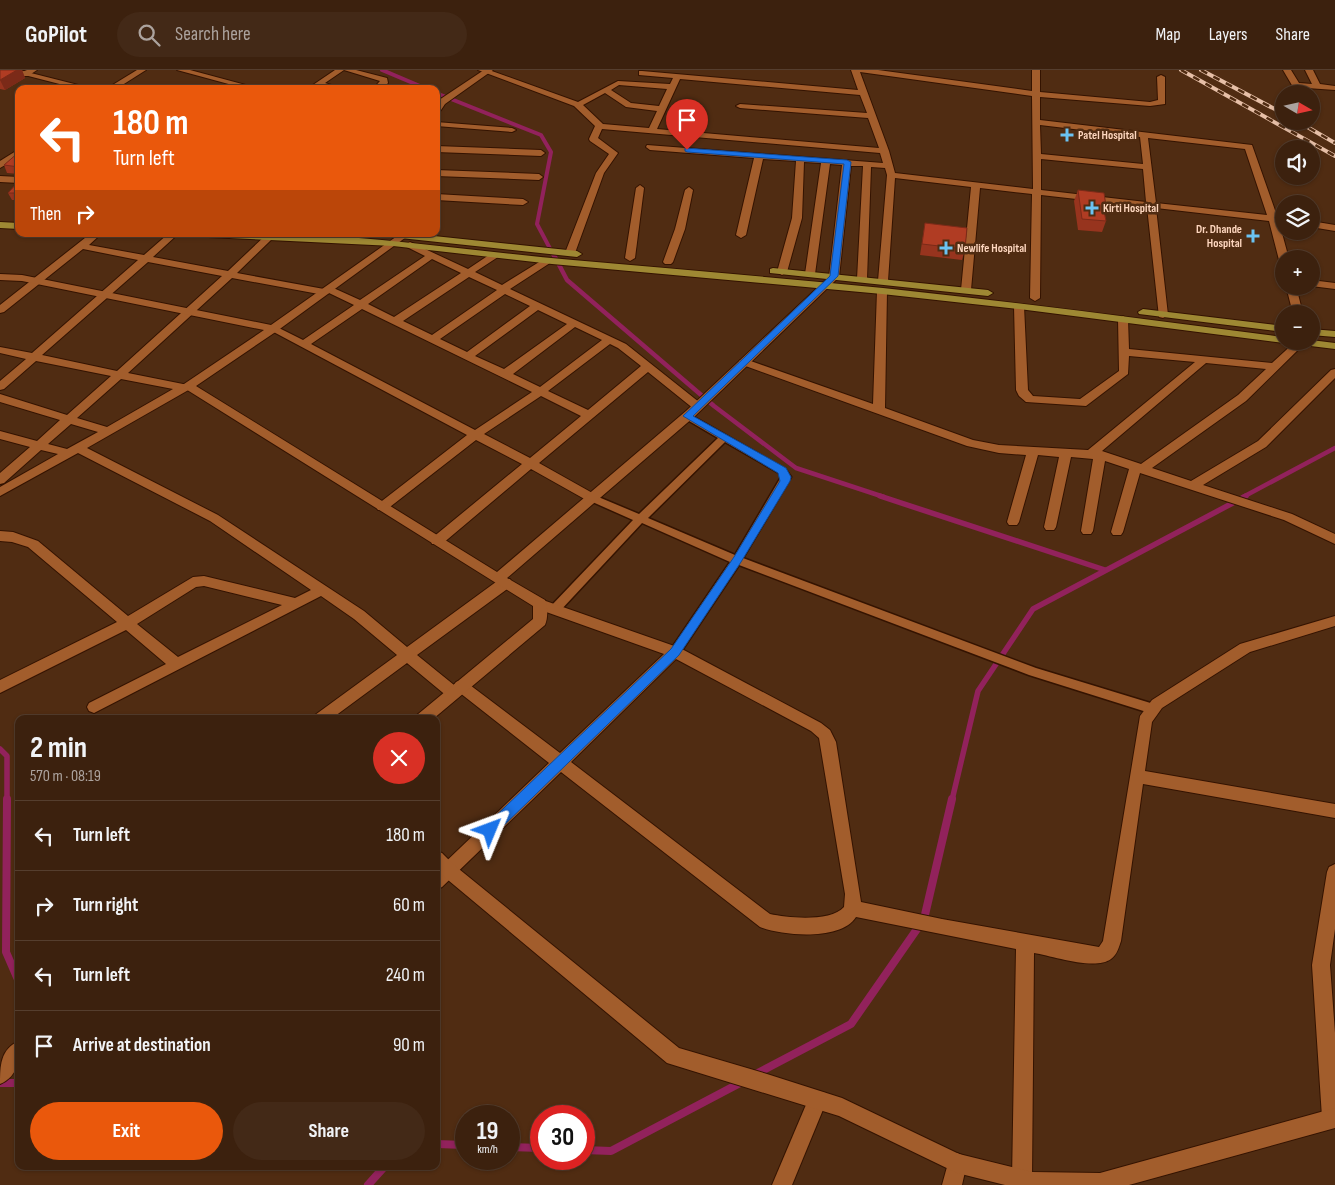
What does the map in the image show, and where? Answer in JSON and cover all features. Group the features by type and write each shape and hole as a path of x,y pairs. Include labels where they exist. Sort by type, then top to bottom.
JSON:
{"main road":[{"path":"0,216 15,217"},
{"path":"0,225 15,226"},
{"path":"269,237 392,238 410,245 549,261 568,256 630,258 810,274 830,281 862,279 882,286 1019,306 1275,339"},
{"path":"423,237 544,250 568,256 882,286 966,290 1275,328"},
{"path":"1320,333 1335,334"},
{"path":"1320,344 1335,346"}],"street":[{"path":"9,70 29,72 76,85"},
{"path":"117,85 142,70"},
{"path":"319,84 340,70"},
{"path":"347,70 384,80 383,85"},
{"path":"855,70 890,171 882,286 879,410"},
{"path":"865,70 1036,94 1159,103 1162,102 1160,77"},
{"path":"1035,298 1037,191 1036,70"},
{"path":"1286,70 1294,84 1302,85"},
{"path":"1309,70 1316,85"},
{"path":"187,71 241,85"},
{"path":"440,105 486,71 578,105 600,126 884,151"},
{"path":"642,73 864,93"},
{"path":"652,131 677,76"},
{"path":"578,105 621,83 672,87"},
{"path":"319,84 323,85"},
{"path":"1320,87 1335,88"},
{"path":"605,90 629,105 662,109"},
{"path":"740,106 872,116"},
{"path":"1036,122 1249,147 1273,218 1281,250"},
{"path":"440,124 512,130"},
{"path":"568,256 600,173 614,153 593,139 600,126"},
{"path":"1144,135 1163,314"},
{"path":"650,147 868,164 890,171 976,184 1273,218"},
{"path":"440,149 541,152"},
{"path":"0,165 15,156"},
{"path":"741,235 759,156"},
{"path":"1037,156 1147,167"},
{"path":"782,272 797,218 800,159"},
{"path":"810,274 826,161"},
{"path":"326,715 408,656 502,581 592,498 698,406 830,281 847,162"},
{"path":"862,279 868,164"},
{"path":"440,173 539,177"},
{"path":"0,179 15,180"},
{"path":"966,290 976,184"},
{"path":"630,258 640,188"},
{"path":"668,262 681,226 688,190"},
{"path":"440,197 523,202"},
{"path":"1320,226 1335,228"},
{"path":"0,310 92,237"},
{"path":"0,387 170,237"},
{"path":"0,480 190,312 269,237"},
{"path":"0,492 185,387 327,291 392,238"},
{"path":"410,245 629,350 698,406"},
{"path":"81,246 229,275 327,291 362,304 589,415"},
{"path":"303,345 432,255"},
{"path":"395,321 494,255"},
{"path":"432,339 503,289 549,261"},
{"path":"0,277 39,281 273,329 530,463 592,498"},
{"path":"1320,284 1335,286"},
{"path":"468,356 537,306"},
{"path":"1019,306 1022,390 1023,394 1030,399 1076,404 1087,401 1122,376 1124,372 1123,319"},
{"path":"505,374 574,323"},
{"path":"382,507 475,434 541,391 609,340"},
{"path":"0,350 119,376 185,387 547,607 675,652 816,727 825,734 828,742 853,894 852,908 846,918 837,923 785,926 766,921 560,762 408,656 359,615 214,518 73,451 40,446 0,435"},
{"path":"1117,532 1139,468 1238,401 1292,350"},
{"path":"1124,352 1275,367"},
{"path":"1087,531 1096,455 1204,360"},
{"path":"744,362 978,445 999,449 1096,455 1288,517 1335,539"},
{"path":"437,541 648,366"},
{"path":"1195,487 1262,444 1335,372"},
{"path":"0,398 108,431"},
{"path":"1013,522 1033,451"},
{"path":"1050,526 1066,452"},
{"path":"0,480 14,484"},
{"path":"0,536 19,539 33,544 177,665"},
{"path":"0,687 127,623 187,584 198,580 296,603"},
{"path":"94,707 322,590"},
{"path":"427,715 540,620 547,607"},
{"path":"852,908 1096,956 1104,955 1110,949 1145,720 1153,708 1245,648 1335,621"},
{"path":"675,652 560,762 440,870 674,1056 767,1082 842,1108 957,1163 1032,1182 1110,1183 1334,1118 1321,965 1335,872"},
{"path":"1137,776 1335,811"},
{"path":"1022,1180 1025,942"},
{"path":"0,1075 15,1055"},
{"path":"782,1185 818,1100"},
{"path":"952,1185 957,1163"}],"lane":[{"path":"675,652 737,560 786,477 782,471 687,416"},
{"path":"547,607 725,437"},
{"path":"592,498 737,560 1033,672 1153,708"}],"building":[{"path":"0,70 17,70 0,80"},
{"path":"15,155 15,166 4,165"},
{"path":"15,185 15,193 8,193"},
{"path":"1078,190 1104,193 1106,206 1103,206 1106,221 1082,219"},
{"path":"925,223 967,228 965,249 922,244"}],"waterway":[{"path":"382,70 418,85"},
{"path":"440,95 541,135 551,152 537,224 555,258"},
{"path":"555,257 567,280 714,406 796,468 884,497"},
{"path":"1243,497 1335,448"},
{"path":"880,496 1105,570"},
{"path":"952,800 978,691 1033,609 1246,496"},
{"path":"0,749 7,756 7,799"},
{"path":"7,799 6,952 15,973"},
{"path":"754,1075 851,1024 924,919 952,799"},
{"path":"595,1150 611,1151 742,1082"},
{"path":"0,1083 15,1083"},
{"path":"440,1144 455,1145"},
{"path":"520,1147 530,1148"},
{"path":"368,1185 381,1170"}],"railway":[{"path":"1181,70 1335,156"},
{"path":"1201,70 1275,109"},
{"path":"1313,130 1335,143"}],"place":[{"name":"Patel Hospital","path":"1067,135"},
{"name":"Kirti Hospital","path":"1092,208"},
{"name":"Dr. Dhande Hospital","path":"1253,236"},
{"name":"Newlife Hospital","path":"946,248"}],"route":[{"path":"490,830 675,652 737,560 785,481 786,477 782,471 687,416 834,276 847,162 687,150"}]}
